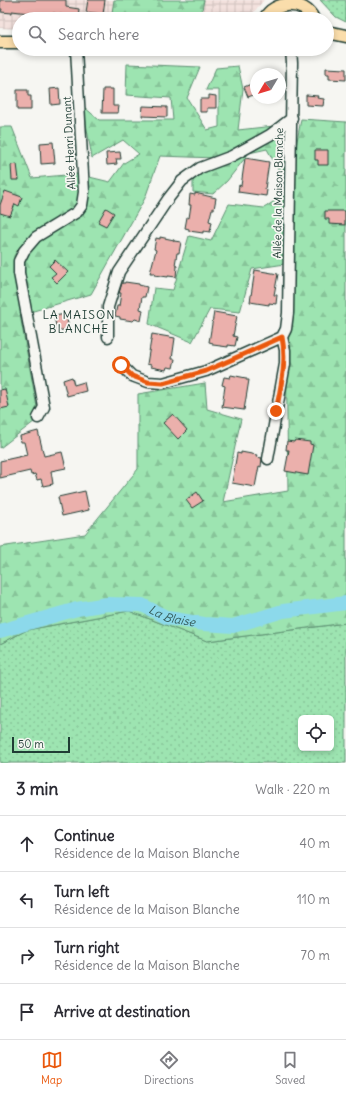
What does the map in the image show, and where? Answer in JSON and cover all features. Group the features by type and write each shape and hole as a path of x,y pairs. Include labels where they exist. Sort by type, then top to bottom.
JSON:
{"main road":[{"path":"269,12 272,7 279,2 287,0 301,3 309,12"},
{"path":"334,33 346,36"},
{"path":"0,42 12,42"}],"street":[{"name":"Allée Henri Dunant","path":"38,418 44,407 19,273 19,261 24,251 36,237 77,212 82,205 84,192 76,56"},
{"name":"Allée de la Maison Blanche","path":"282,337 286,329 288,313 292,118 292,56"},
{"path":"108,337 108,307 119,272 168,199 182,181 200,168 232,156 270,135 292,118"},
{"path":"121,365 132,376 148,382 163,383 206,371 282,337 285,350 285,364 268,459"}],"shaded area":[{"path":"0,0 264,0 254,12 12,12 12,29 0,28"}],"green space":[{"path":"114,0 204,0 201,12 112,12"},
{"path":"320,0 346,0 346,22 336,17 334,12 331,12"},
{"path":"127,64 200,67 187,98 207,130 219,127 219,90 206,90 216,68 238,66 243,89 238,130 274,126 289,141 288,170 278,169 267,149 249,153 227,181 213,194 193,192 193,177 216,158 160,156 145,198 91,294 20,315 39,418 0,448 0,127 12,127 32,178 77,174 110,182 124,163 139,154 123,140 92,158 83,106 99,120 173,120 171,98 126,95"},
{"path":"301,119 346,122 346,623 207,641 129,611 27,630 0,644 0,547 85,534 138,469 138,394 205,383 207,409 241,419 223,502 288,491 285,264 252,269 240,312 210,309 192,342 149,324 154,288 173,290 189,236 211,241 229,204 264,208 288,192"},
{"path":"129,611 207,641 346,623 346,763 0,763 0,644 27,630"}],"building":[{"path":"0,0 66,0 66,7 79,9 79,12 12,11 12,13 1,12 2,9 0,9"},
{"path":"88,0 105,0 103,12 86,12"},
{"path":"326,68 346,69 346,80 329,79 329,74 326,74"},
{"path":"250,84 250,96 248,97 244,87"},
{"path":"59,88 60,104 51,105 50,89"},
{"path":"103,89 113,89 113,106 119,106 118,113 102,113"},
{"path":"17,90 28,90 28,96 31,96 31,110 17,110"},
{"path":"209,95 216,96 216,108 207,108 207,112 200,112 200,99 209,99"},
{"path":"306,95 318,96 317,98 324,99 323,106 306,105"},
{"path":"143,106 167,107 167,117 142,116"},
{"path":"53,142 55,163 41,164 40,143"},
{"path":"315,150 328,150 328,165 318,165 318,160 315,160"},
{"path":"120,152 121,159 116,159 117,164 107,165 106,153"},
{"path":"245,158 269,162 265,189 267,190 266,196 238,192 239,185 241,186"},
{"path":"17,164 19,180 12,180 11,165"},
{"path":"5,191 22,197 19,206 15,204 10,216 0,213 0,205"},
{"path":"195,193 216,198 214,209 212,209 209,221 212,222 210,232 203,231 203,233 189,231 189,229 185,228 187,217 189,218 191,205 189,205 190,194 195,195"},
{"path":"106,208 114,213 106,226 98,222"},
{"path":"325,211 345,211 345,225 329,224 329,219 325,219"},
{"path":"160,237 181,242 175,265 177,266 176,277 154,275 155,273 150,273 156,250 154,249 156,238 160,239"},
{"path":"55,260 68,272 57,283 51,277 56,273 49,266"},
{"path":"255,270 278,274 274,295 277,295 276,304 269,303 269,305 250,302"},
{"path":"125,282 147,287 145,297 142,297 140,309 143,310 141,321 135,319 133,321 120,319 120,317 115,316 117,306 119,306 121,293 119,293 122,283"},
{"path":"214,312 237,316 233,336 237,337 235,346 228,345 228,347 213,345 213,343 209,342"},
{"path":"66,314 69,329 57,331 54,316"},
{"path":"152,334 175,338 172,359 175,359 173,368 167,367 166,370 151,367 151,365 147,364"},
{"path":"231,375 249,380 244,410 222,407 225,386 222,385 224,377 230,378"},
{"path":"72,377 74,385 84,382 86,391 67,396 63,380"},
{"path":"5,389 9,407 0,409 0,390"},
{"path":"173,414 187,430 178,439 163,423"},
{"path":"38,431 44,456 62,452 66,468 51,471 53,484 43,486 41,479 37,480 35,474 31,475 30,471 0,478 0,461 27,455 24,442 21,442 20,436"},
{"path":"295,440 310,442 310,444 313,445 308,475 285,471 289,450 286,450 287,441 294,442"},
{"path":"241,452 257,455 256,457 262,458 255,487 232,483 237,453 241,454"},
{"path":"85,491 89,510 62,516 58,497"},
{"path":"197,492 203,501 192,508 186,500"}],"waterway":[{"name":"La Blaise","path":"0,631 77,609 107,604 142,605 168,618 204,624 233,626 283,611 346,603"}],"district":[{"name":"LA MAISON BLANCHE","path":"79,322"}],"route":[{"path":"121,365 132,376 148,382 163,383 206,371 282,337 285,350 285,364 276,411"}]}
